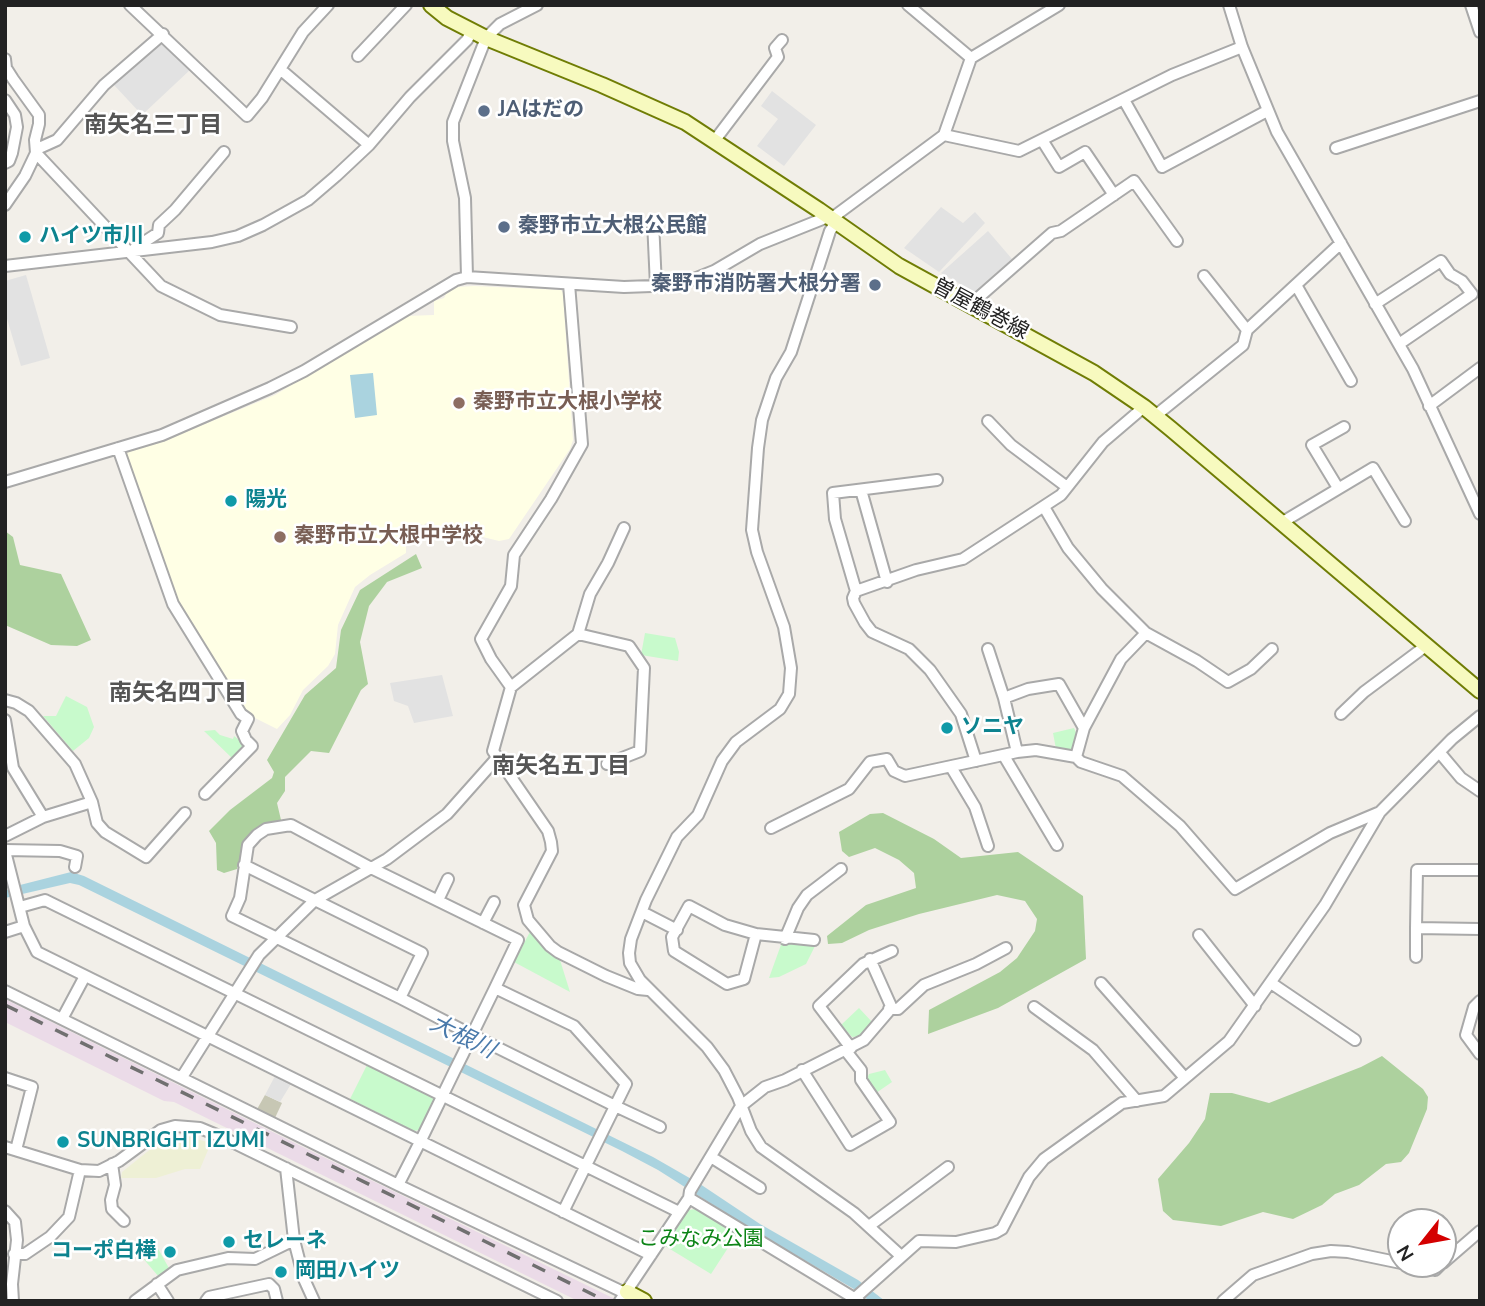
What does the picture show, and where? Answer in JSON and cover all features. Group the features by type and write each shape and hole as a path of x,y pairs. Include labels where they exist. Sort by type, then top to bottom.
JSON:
{"main road":[{"name":"曽屋鶴巻線","path":"431,5 447,18 486,38 666,113 715,140 899,266 1094,373 1150,412 1480,691"},
{"path":"624,1295 644,1301"}],"street":[{"path":"130,5 247,116 262,99 303,32 328,5"},
{"path":"358,56 407,5"},
{"path":"467,277 465,198 453,141 453,122 486,38 500,24 537,5"},
{"path":"908,5 971,58"},
{"path":"5,482 162,435 270,388 304,371 456,280 467,277 624,288 679,285 714,271 760,244 833,219 944,135 971,58 1059,5"},
{"path":"1229,5 1267,111 1413,369 1480,514"},
{"path":"1471,5 1480,32"},
{"path":"5,266 212,242 237,236 263,225 308,200 369,145 410,97 467,40 472,31"},
{"path":"5,205 25,176 37,151 57,140 104,85 163,34"},
{"path":"715,140 778,57 775,48 782,40"},
{"path":"944,135 1018,151 1172,75 1242,47"},
{"path":"5,60 6,68 39,115 35,140 37,151 162,286 220,315 291,327"},
{"path":"280,69 369,145"},
{"path":"5,100 15,115 17,127 12,153 9,161 5,163"},
{"path":"1124,100 1162,167 1267,111"},
{"path":"1336,148 1480,101"},
{"path":"1042,140 1059,167 1085,152 1114,195"},
{"path":"129,251 158,233 159,225 175,210 223,152"},
{"path":"972,306 1052,233 1061,231 1134,181 1177,241"},
{"path":"833,219 791,352 776,379 762,420 758,448 752,530 757,552 784,627 791,668 789,694 780,709 736,742 722,761 698,815 677,837 646,900 631,939 629,953 630,963 648,990 707,1047 724,1070 761,1147 869,1226 901,1256"},
{"path":"653,221 656,286"},
{"path":"654,241 667,242"},
{"path":"856,591 916,570 963,559 1044,507 1068,487 1103,442 1150,412 1243,345 1247,330 1341,243"},
{"path":"1375,304 1441,261 1450,274 1462,281 1472,295 1399,344"},
{"path":"1204,276 1247,330"},
{"path":"511,687 491,659 481,639 511,586 514,555 551,499 582,444 569,285"},
{"path":"1296,285 1351,381"},
{"path":"1429,405 1480,368"},
{"path":"988,421 1011,445 1068,487"},
{"path":"1338,488 1312,446 1344,427"},
{"path":"118,448 173,604 241,714 248,719 242,731 252,746 205,794"},
{"path":"1282,523 1373,468 1405,521"},
{"path":"937,480 833,494 835,519 856,591 853,598 865,623 872,632 893,639 909,649 930,670 961,714 976,761"},
{"path":"860,490 887,582"},
{"path":"1044,507 1068,548 1102,589 1146,633 1197,661 1228,682 1251,669 1272,649"},
{"path":"624,528 590,594 579,635 511,687 492,751 548,831 551,842 552,851 524,905 528,920 558,952 606,976 638,989 648,990"},
{"path":"1076,757 1084,728 1121,659 1146,633"},
{"path":"579,635 629,646 644,668 640,751 607,764"},
{"path":"1341,714 1364,692 1427,645"},
{"path":"988,649 1017,751"},
{"path":"1004,698 1028,689 1059,684 1084,728"},
{"path":"5,701 23,707 40,722 75,764 92,802 97,823 105,832 146,857 185,813"},
{"path":"689,1195 860,1295 919,1241 956,1242 1002,1229 1029,1177 1044,1159 1122,1103 1164,1096 1229,1041 1325,905 1380,811 1452,739 1480,716"},
{"path":"5,720 13,768 43,817"},
{"path":"771,828 849,789 870,762 887,759 894,771 905,776 1017,751 1036,750 1076,757 1081,762 1122,776 1180,826 1235,889 1330,833 1380,811"},
{"path":"1440,753 1461,778 1480,791"},
{"path":"1004,756 1057,845"},
{"path":"183,1077 259,955 315,900 387,859 447,814 496,759"},
{"path":"951,767 975,807 988,846"},
{"path":"5,836 43,817 92,802"},
{"path":"398,1185 421,1140 443,1094 463,1054 472,1035 495,988 519,940 371,868 291,825 266,829 248,845 240,898 232,916 400,998 472,1035 615,1106 660,1127"},
{"path":"75,867 77,856 60,851 5,850 24,926 37,952 651,1255"},
{"path":"244,864 422,953 400,998"},
{"path":"785,939 798,908 807,895 841,869"},
{"path":"1416,957 1417,870 1480,870"},
{"path":"438,900 448,879"},
{"path":"20,904 45,900 679,1212"},
{"path":"483,923 494,902"},
{"path":"756,934 744,979 727,984 674,951 672,937 689,906 725,925 756,934 814,940"},
{"path":"642,912 677,930"},
{"path":"5,932 24,926"},
{"path":"1416,928 1480,929"},
{"path":"1199,935 1255,1006"},
{"path":"889,1009 898,1009 924,985 976,964 1006,948"},
{"path":"802,1070 850,1145 890,1122 861,1080 861,1070 819,1006 870,959 892,950"},
{"path":"5,991 624,1295 679,1212 741,1106 765,1087 849,1050 864,1040 889,1009 891,1006 870,959"},
{"path":"62,1019 85,976"},
{"path":"1101,983 1185,1078"},
{"path":"1271,983 1355,1040"},
{"path":"495,988 574,1026 626,1084 563,1212"},
{"path":"1480,1001 1474,1007 1466,1035 1480,1054"},
{"path":"1034,1007 1093,1050 1137,1101"},
{"path":"5,1078 32,1087 10,1149 80,1170 99,1171 161,1130 175,1126 200,1128 554,1300"},
{"path":"710,1157 760,1188"},
{"path":"112,1164 115,1185 111,1200 112,1209 124,1221"},
{"path":"869,1226 948,1167"},
{"path":"286,1168 294,1240 303,1279 314,1301"},
{"path":"14,1254 25,1254 50,1237 69,1217 80,1170"},
{"path":"5,1211 15,1222 17,1240 13,1301"},
{"path":"1457,1250 1480,1231"},
{"path":"135,1301 177,1270 228,1258 255,1259 294,1240"},
{"path":"1223,1301 1253,1275 1312,1254 1348,1252 1387,1260"},
{"path":"157,1284 168,1301"},
{"path":"206,1301 209,1297 269,1284 274,1289 277,1301"}],"shaded area":[{"path":"162,39 191,69 142,115 114,85"},
{"path":"772,91 816,125 784,166 757,146 778,119 761,106"},
{"path":"941,207 963,223 975,212 985,223 939,272 904,248"},
{"path":"988,231 1012,259 974,292 941,273"},
{"path":"26,275 50,358 21,366 5,312 5,281"},
{"path":"457,287 561,290 563,293 573,440 570,449 509,539 499,541 426,523 418,524 416,532 406,534 406,553 355,587 338,625 335,654 328,666 303,690 290,715 277,729 247,714 176,602 125,460 125,453 166,440 275,395 406,316 434,315 434,301 444,298 447,292"},
{"path":"442,675 453,716 414,723 408,706 394,701 390,683"},
{"path":"5,999 619,1301 578,1301 174,1102 164,1101 5,1022"},
{"path":"275,1076 291,1084 280,1102 265,1095"},
{"path":"265,1095 282,1103 274,1120 256,1111"},
{"path":"186,1136 211,1143 200,1169 185,1169 156,1178 121,1178 122,1172 162,1140"}],"green space":[{"path":"5,531 13,537 20,565 61,574 91,640 77,646 51,645 5,625"},
{"path":"416,554 422,568 387,582 369,606 360,642 368,684 361,690 329,753 311,751 285,777 285,791 277,803 281,820 262,828 244,841 237,869 224,873 217,870 216,843 209,831 230,810 272,778 274,772 267,760 305,695 336,668 341,630 360,590"},
{"path":"645,633 675,638 679,652 678,661 641,655"},
{"path":"66,696 87,707 94,727 89,738 73,751 43,716 56,716"},
{"path":"1074,728 1078,737 1073,749 1069,752 1056,749 1053,733"},
{"path":"215,730 220,735 233,739 234,736 243,743 243,748 233,759 204,731"},
{"path":"883,813 934,839 961,858 1018,852 1083,896 1086,959 998,1008 928,1034 929,1010 1000,972 1017,958 1035,931 1037,919 1025,901 997,895 919,914 869,930 842,943 828,944 827,936 866,905 916,888 914,873 899,860 875,848 849,857 842,851 839,832 870,814"},
{"path":"531,930 560,960 570,992 514,962"},
{"path":"782,942 816,944 806,964 779,977 769,978"},
{"path":"859,1008 873,1023 862,1036 852,1037 841,1025"},
{"path":"1382,1056 1423,1089 1428,1097 1427,1109 1409,1153 1401,1162 1386,1164 1359,1185 1335,1194 1322,1205 1293,1219 1263,1212 1221,1226 1173,1220 1163,1211 1158,1179 1189,1143 1205,1119 1210,1093 1232,1093 1269,1103"},
{"path":"368,1063 432,1095 433,1100 419,1130 414,1131 350,1099"},
{"path":"885,1070 892,1082 876,1093 867,1079 869,1074"},
{"name":"こみなみ公園","path":"696,1209 737,1234 711,1274 665,1246 688,1210"},
{"path":"156,1245 170,1270 159,1277 141,1256"}],"water":[{"path":"373,373 377,415 355,418 350,375"},
{"path":"71,872 84,876 653,1157 760,1224 858,1280 885,1301 869,1301 859,1292 622,1151 79,885 70,883 5,898 5,891 20,885"}],"railway":[{"path":"5,1005 606,1301"}],"place":[{"name":"JAはだの","path":"484,111"},
{"name":"秦野市立大根公民館","path":"504,227"},
{"name":"ハイツ市川","path":"25,237"},
{"name":"秦野市消防署大根分署","path":"875,285"},
{"name":"秦野市立大根小学校","path":"459,403"},
{"name":"陽光","path":"231,501"},
{"name":"秦野市立大根中学校","path":"280,537"},
{"name":"ソニヤ","path":"947,728"},
{"name":"SUNBRIGHT IZUMI","path":"63,1142"},
{"name":"セレーネ","path":"229,1242"},
{"name":"コーポ白樺","path":"170,1252"},
{"name":"岡田ハイツ","path":"281,1272"}],"district":[{"name":"南矢名三丁目","path":"153,126"},
{"name":"南矢名四丁目","path":"178,694"},
{"name":"南矢名五丁目","path":"561,767"}],"water label":[{"name":"大根川","path":"462,1038"}]}
